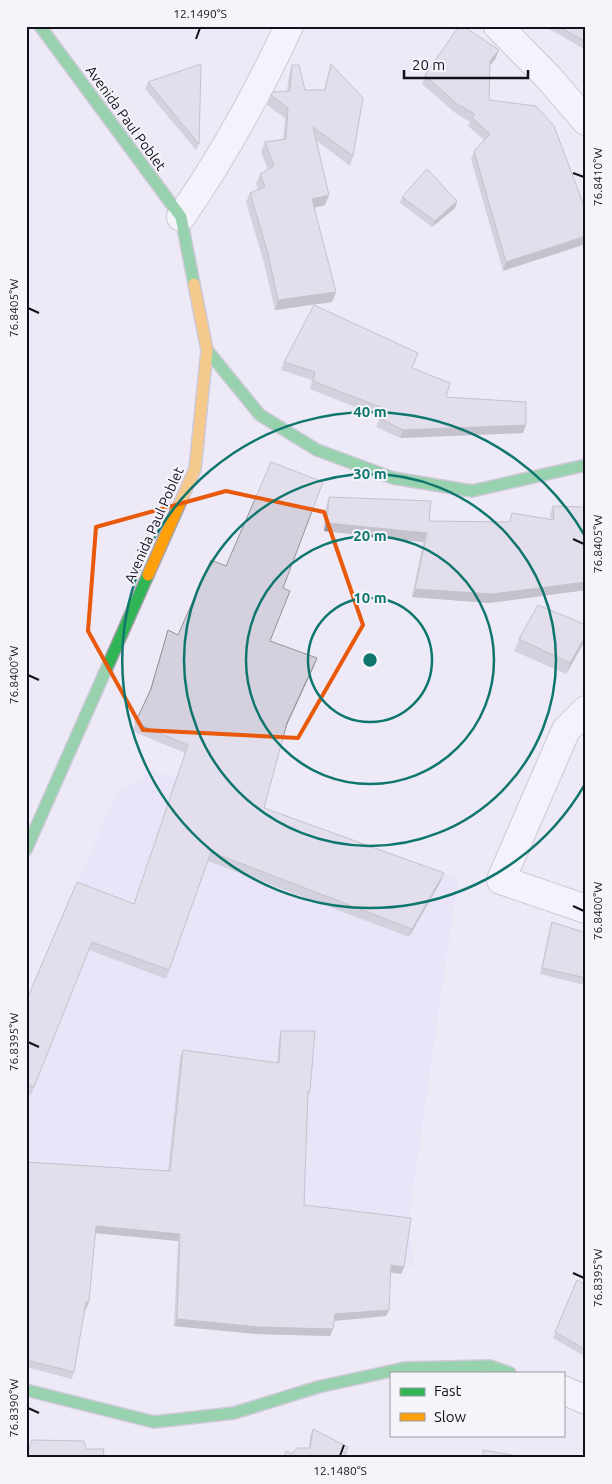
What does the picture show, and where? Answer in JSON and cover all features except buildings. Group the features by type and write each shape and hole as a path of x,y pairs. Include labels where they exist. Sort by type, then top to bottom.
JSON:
{"street":[{"name":"Avenida Paul Poblet","path":"26,850 195,469 207,350 181,218 40,26"},
{"path":"181,218 216,167 258,92 290,26"},
{"path":"498,26 548,77 586,121"},
{"path":"207,350 260,415 316,450 393,478 472,491 586,465"},
{"path":"586,710 566,730 501,880 586,910"},
{"path":"26,1390 154,1422 234,1413 318,1387 405,1368 490,1366 507,1372"},
{"path":"564,1390 586,1400"}],"highlighted area":[{"path":"226,491 324,512 363,625 298,738 143,730 88,631 96,527"}],"shaded area":[{"path":"153,770 458,879 408,1224 415,1268 389,1262 26,1226 26,1003 116,793"}],"traffic: fast":[{"path":"40,26 181,217 194,284"},
{"path":"207,350 260,415 317,450 393,478 472,491 586,465"},
{"path":"26,850 148,575"},
{"path":"26,1390 154,1422 234,1413 318,1387 405,1368 490,1366 507,1372"}],"traffic: slow":[{"path":"148,575 195,469 207,350 194,284"}]}
